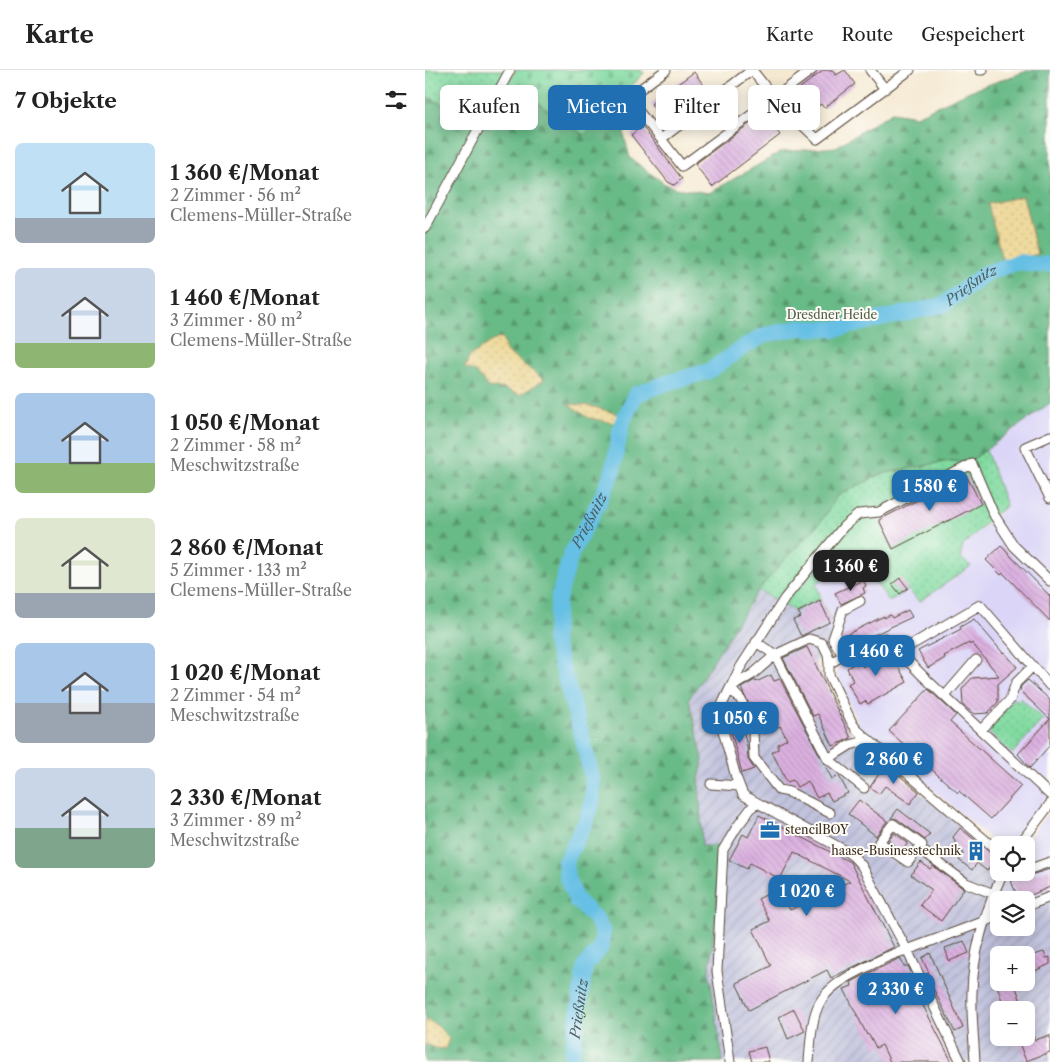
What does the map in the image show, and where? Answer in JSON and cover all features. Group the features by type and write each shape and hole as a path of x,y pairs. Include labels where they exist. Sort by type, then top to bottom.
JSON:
{"street":[{"path":"425,228 510,70"},
{"path":"666,70 628,98 682,166 748,117"},
{"path":"661,139 752,70 764,85"},
{"path":"791,85 811,70"},
{"path":"870,70 885,89"},
{"path":"807,130 817,140 910,70"},
{"path":"1050,436 1025,447 1050,498"},
{"path":"961,1062 907,950 862,866 853,856 755,803 741,790 718,713 740,668 785,598 843,526 859,514 879,512 972,464 994,515 1014,546 1050,582"},
{"path":"860,601 843,610 833,639 836,660 829,675 852,723 857,730 990,844"},
{"path":"1050,686 979,605 899,652 1050,795"},
{"path":"836,660 885,638"},
{"path":"730,688 753,674 775,655 809,639 822,643 828,655 836,660"},
{"path":"756,642 775,655 828,759 864,788"},
{"path":"945,696 976,660"},
{"path":"981,730 1010,700 1016,682 1028,671"},
{"path":"730,688 741,700 753,730 755,758 767,775 779,790 789,792 830,813"},
{"path":"828,759 850,745 869,740"},
{"path":"711,784 741,790"},
{"path":"730,1062 717,971 723,850 755,803"},
{"path":"1026,836 1050,804"},
{"path":"893,824 922,845 919,848 908,862 879,842 893,824"},
{"path":"919,848 966,883 990,892"},
{"path":"1035,867 1050,862"},
{"path":"1035,903 1050,897"},
{"path":"975,1062 972,994 975,965 984,922 990,905"},
{"path":"809,1062 815,1011 819,1001 829,989 845,978 897,952 990,920"}],"shaded area":[{"path":"1050,403 1050,792 1018,836 990,836 990,838 860,728 835,671 843,660 824,626 833,621 816,584 854,553 889,601 909,590 971,566 960,558 963,546 1006,506 986,450"},
{"path":"758,590 794,611 821,598 833,622 825,626 837,651 815,662 853,738 990,850 990,881 996,881 992,891 990,891 990,897 980,924 990,921 990,936 1035,936 1035,906 1050,901 1050,1062 723,1062 709,971 717,909 702,847 699,780 703,760 689,699"},
{"path":"1050,810 1050,893 1035,899 1035,891 999,891 1003,881 1035,881 1035,836 1030,836"}],"green space":[{"path":"425,70 505,70 497,85 440,85 440,103 425,96"},
{"name":"Dresdner Heide","path":"505,70 503,78 511,85 497,85"},
{"path":"516,70 641,70 644,73 632,85 548,85 548,110 538,104 538,85 511,85 508,83"},
{"name":"Dresdner Heide","path":"1030,70 1050,70 1050,403 969,462 949,461 881,474 837,496 820,523 758,590 689,699 703,760 699,780 702,846 718,846 717,909 709,971 723,1062 425,1062 425,1044 435,1048 427,1020 425,1021 425,96 440,103 440,130 538,130 538,104 548,110 548,130 577,130 584,135 589,130 624,130 630,158 665,184 675,188 709,193 781,152 836,147 892,112 916,116 970,91","holes":["1023,197 1037,254 1003,263","476,372 519,395 506,389 488,387"]},
{"path":"577,130 589,130 584,135"},
{"path":"986,450 1006,506 994,515 963,546 960,558 971,566 919,602 909,590 889,601 854,553 816,584 821,598 794,611 758,590 820,523 837,496 881,474 949,461 969,462"},
{"path":"1014,698 1018,701 1020,698 1043,719 1012,754 986,729"}],"sand":[{"path":"1023,196 1037,254 1003,263 988,204"},
{"path":"502,337 506,351 544,380 519,395 506,389 488,387 476,372 465,368 470,356 490,342"},
{"path":"568,404 591,406 620,415 615,423 589,418"},
{"path":"427,1020 438,1026 449,1039 445,1049 425,1044 425,1021"}],"building":[{"path":"824,70 832,70 836,75 845,70 855,84 824,108 820,105 820,85 804,85"},
{"path":"694,72 704,85 677,85"},
{"path":"656,100 656,111 651,104"},
{"path":"748,125 748,130 776,130 780,135 712,187 695,164"},
{"path":"637,130 645,130 682,179 674,185 668,182 631,135"},
{"path":"966,475 981,504 893,549 879,520"},
{"path":"1001,546 1050,596 1050,621 1003,573 1001,575 986,560"},
{"path":"900,578 908,588 900,594 892,584"},
{"path":"863,580 866,586 863,588 865,593 841,604 835,593"},
{"path":"820,601 830,622 801,636 793,620 801,617 798,612"},
{"path":"908,610 912,617 846,648 840,638 884,616 884,618 890,615 892,618"},
{"path":"974,619 1017,667 998,684 998,702 988,713 974,714 963,705 962,689 972,678 999,676 972,643 944,656 945,658 928,668 918,651 961,629 960,627"},
{"path":"886,645 907,682 868,704 865,701 860,704 848,684 853,681 847,668 860,660 863,667 876,659 872,653"},
{"path":"807,647 851,738 833,746 818,714 813,716 783,658"},
{"path":"771,675 774,681 780,679 832,779 839,776 848,793 832,801 827,793 817,798 808,781 797,787 793,780 787,782 772,752 778,749 778,744 787,739 780,726 763,734 741,688 755,680 756,682"},
{"path":"1028,680 1050,700 1050,719 1020,691 1021,686"},
{"path":"928,689 956,715 950,722 1021,786 991,819 959,791 958,793 889,731"},
{"path":"740,716 748,759 754,769 742,773 728,720"},
{"path":"1050,719 1050,745 1030,768 1018,754"},
{"path":"886,764 919,792 910,804 885,786 879,794 870,787"},
{"path":"859,800 887,821 876,836 848,814"},
{"path":"898,809 930,834 925,840 897,819 891,818"},
{"path":"759,815 850,862 894,947 831,978 827,970 749,1010 736,983 771,966 753,929 770,921 758,899 779,888 790,910 850,881 794,852 780,879 750,863 747,869 729,860 743,834 748,837"},
{"name":"haase-Businesstechnik","path":"960,828 990,852 990,867 987,871 977,863 972,870 959,860 964,853 958,849 953,837"},
{"path":"894,833 908,843 902,851 888,841"},
{"path":"921,862 930,869 933,866 964,889 941,921 920,905 932,890 911,875"},
{"path":"1050,869 1050,887 1035,893 1035,891 1015,891 1011,881 1035,881 1035,874"},
{"path":"964,941 969,953 949,961 945,948"},
{"path":"1044,952 1046,958 1050,957 1050,964 1035,971 1035,954"},
{"path":"930,953 963,1028 955,1032 926,974 929,973 922,958"},
{"path":"900,958 904,966 908,966 916,982 912,984 952,1062 890,1062 882,1045 876,1048 869,1034 867,1035 844,989 852,986 851,982"},
{"path":"999,991 1017,991 1021,1001 1002,1001"},
{"path":"794,1009 805,1031 788,1039 779,1017"},
{"path":"1050,1035 1050,1052 1026,1061 1020,1046 1035,1046 1035,1040"},
{"path":"765,1047 769,1062 752,1062 749,1051"}],"waterway":[{"name":"Prießnitz","path":"571,1062 585,966 601,947 603,932 595,918 576,900 567,878 565,862 586,821 592,803 593,782 581,732 554,640 558,600 571,554 612,474 622,423 636,394 709,371 745,346 765,335 798,328 837,329 943,305 986,273 1019,262 1039,265 1050,264"}],"place":[{"name":"stencilBOY","path":"770,830"},
{"name":"haase-Businesstechnik","path":"976,851"}]}
